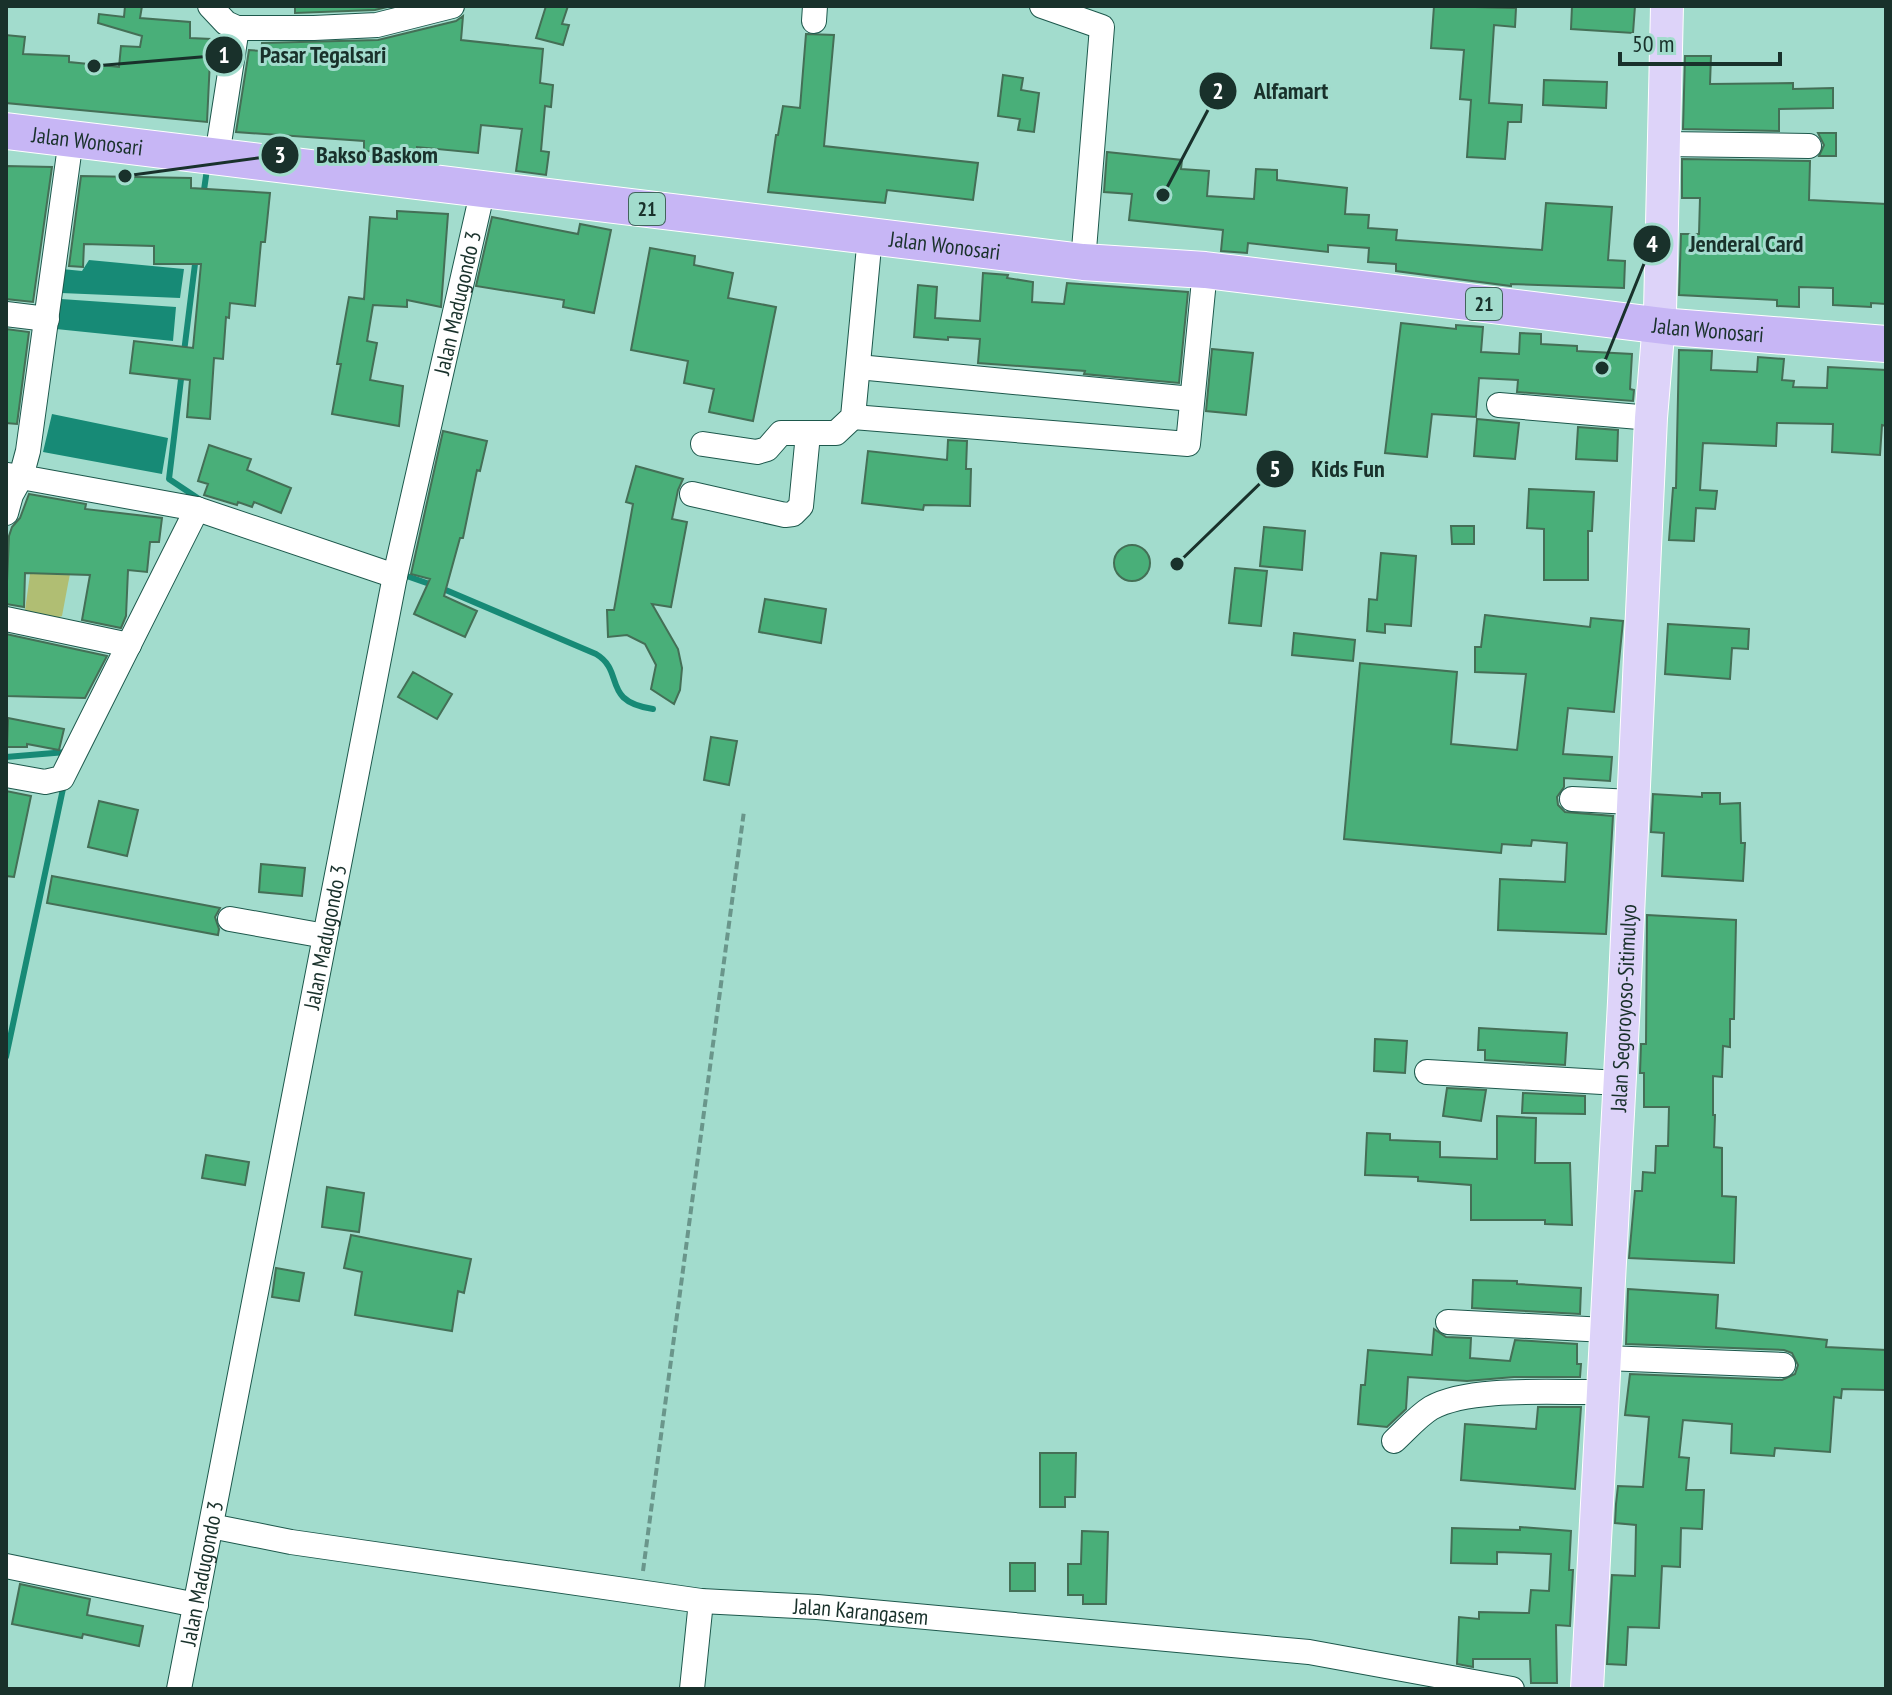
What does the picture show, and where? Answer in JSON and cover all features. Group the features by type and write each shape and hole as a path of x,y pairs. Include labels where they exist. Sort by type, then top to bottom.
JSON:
{"highway":[{"name":"Jalan Wonosari","path":"6,131 1083,262 1205,270 1659,325 1886,344"}],"main road":[{"name":"Jalan Segoroyoso-Sitimulyo","path":"1587,1689 1651,418 1659,325 1667,6"}],"street":[{"path":"210,6 226,23 237,28 279,16 314,28 377,25 452,6"},
{"path":"1042,6 1102,27 1083,262"},
{"path":"210,155 237,28"},
{"path":"6,513 14,476 28,451 71,139"},
{"path":"1664,144 1809,146"},
{"name":"Jalan Madugondo 3","path":"179,1689 395,576 483,189"},
{"path":"703,444 757,452 767,449 781,433 836,433 853,417 870,236"},
{"path":"853,417 1188,444 1205,270"},
{"path":"6,314 47,319"},
{"path":"858,367 1192,399"},
{"path":"1499,405 1651,418"},
{"path":"692,494 785,515 793,514 801,506 808,434"},
{"path":"14,476 192,508 395,576"},
{"path":"6,775 45,782 62,778 129,645 192,508"},
{"path":"6,619 129,645"},
{"path":"1572,799 1632,802"},
{"path":"230,919 325,936"},
{"path":"1427,1072 1619,1083"},
{"path":"1448,1322 1783,1365"},
{"path":"1394,1441 1429,1409 1452,1399 1503,1394 1603,1392"},
{"name":"Jalan Karangasem","path":"211,1526 291,1542 701,1601 817,1607 1309,1652 1512,1689"},
{"path":"6,1566 196,1605"},
{"path":"692,1689 701,1601"}],"path":[{"path":"640,1593 744,811"}],"shaded area":[{"path":"89,260 184,269 180,298 61,293 62,269 82,271"},
{"path":"61,299 176,307 173,341 56,329"},
{"path":"52,414 168,438 162,474 43,452"},
{"path":"35,539 75,547 62,616 46,621 25,610"}],"building":[{"path":"125,6 142,6 140,18 190,22 190,38 211,39 207,122 6,103 6,35 25,37 23,54 69,56 69,62 119,67 121,46 140,47 142,36 98,23 99,14 124,17"},
{"path":"295,6 391,6 375,10 295,13"},
{"path":"546,6 568,6 562,24 569,25 563,45 536,38"},
{"path":"1434,6 1516,8 1515,27 1494,25 1489,103 1522,105 1521,122 1508,122 1505,159 1467,157 1471,100 1460,99 1464,50 1431,48"},
{"path":"1572,6 1635,6 1633,33 1571,29"},
{"path":"463,16 461,40 543,49 540,83 553,85 551,107 545,106 541,151 549,152 546,175 516,171 522,129 481,125 478,153 417,147 417,153 364,151 364,141 236,132 249,50 261,51 262,43 378,40 456,21"},
{"path":"806,34 834,35 824,146 978,163 973,200 887,190 885,203 768,192 783,106 800,108"},
{"path":"1685,56 1711,56 1710,84 1793,83 1793,89 1833,88 1833,108 1779,109 1779,131 1683,129"},
{"path":"1003,75 1023,78 1021,90 1039,93 1034,132 1018,130 1020,119 998,116"},
{"path":"1544,80 1607,82 1606,108 1543,105"},
{"path":"1818,133 1836,133 1836,156 1819,156 1824,145"},
{"path":"1107,152 1182,160 1181,169 1209,171 1207,196 1254,199 1256,169 1277,170 1277,180 1347,188 1345,214 1369,215 1368,228 1397,230 1396,240 1542,250 1546,203 1612,207 1608,260 1625,261 1624,288 1511,286 1396,271 1396,264 1368,262 1369,248 1328,245 1328,252 1248,243 1247,253 1221,251 1223,230 1129,220 1132,194 1104,192"},
{"path":"1682,159 1810,161 1809,200 1886,204 1886,304 1871,303 1871,307 1833,305 1833,288 1799,287 1799,307 1777,306 1777,300 1679,295 1681,234 1699,234 1700,198 1682,198"},
{"path":"6,166 52,167 33,302 6,299"},
{"path":"81,176 191,178 191,188 270,193 265,242 261,242 255,306 230,303 223,359 214,358 210,419 187,417 190,380 130,373 134,341 193,348 201,264 154,264 154,246 84,244 83,267 69,266"},
{"path":"397,211 448,214 441,307 407,300 407,307 373,305 367,341 377,343 370,380 403,386 399,426 332,414 349,297 364,299 370,217 397,219"},
{"path":"492,217 578,234 580,224 611,230 594,313 563,307 564,300 476,286"},
{"path":"650,248 695,256 694,265 733,273 728,298 776,307 753,421 709,412 714,389 684,383 688,361 631,350"},
{"path":"983,273 1008,275 1007,278 1033,282 1032,302 1064,304 1067,283 1188,292 1179,383 1084,374 1085,371 978,363 980,339 914,337 918,285 937,287 935,318 980,321"},
{"path":"1401,323 1456,329 1456,325 1483,327 1481,352 1519,354 1520,333 1541,334 1541,344 1577,346 1577,351 1632,354 1630,389 1634,390 1633,401 1517,392 1518,380 1479,378 1476,417 1432,414 1427,457 1385,453"},
{"path":"6,329 29,332 17,424 6,423"},
{"path":"1212,349 1253,353 1246,415 1206,411"},
{"path":"1679,350 1712,351 1711,370 1757,372 1758,357 1784,359 1782,380 1794,381 1793,387 1827,388 1828,367 1886,370 1886,426 1882,425 1880,455 1832,452 1833,424 1777,423 1776,446 1703,443 1700,490 1717,491 1715,509 1696,508 1694,541 1669,540 1673,488 1676,488"},
{"path":"1477,419 1519,423 1515,459 1474,456"},
{"path":"1578,427 1618,430 1617,461 1576,459"},
{"path":"443,431 487,441 480,471 477,470 463,538 460,538 444,596 477,611 465,637 414,614 430,579 411,574"},
{"path":"948,440 967,441 966,469 971,469 970,506 924,505 923,510 862,503 868,451 947,460"},
{"path":"209,445 251,459 247,470 291,488 281,513 254,502 252,507 238,502 237,505 204,495 208,484 198,481"},
{"path":"636,466 683,479 672,519 687,522 671,607 652,604 678,649 682,668 680,690 674,704 651,689 656,665 645,644 627,635 608,637 607,610 614,610 633,504 626,502"},
{"path":"1529,489 1594,492 1592,531 1588,531 1588,580 1544,580 1544,529 1527,528"},
{"path":"29,494 86,504 85,509 162,518 159,542 150,542 147,572 128,570 126,616 121,628 82,620 90,575 25,573 24,607 6,604 9,536"},
{"path":"1451,526 1474,526 1474,544 1452,544"},
{"path":"1264,527 1305,531 1302,570 1260,566"},
{"path":"1132,545 1145,550 1150,563 1145,576 1132,581 1119,576 1114,563 1119,550"},
{"path":"1381,553 1416,556 1411,626 1385,624 1385,633 1367,631 1369,599 1377,600"},
{"path":"1235,568 1267,571 1261,626 1229,623"},
{"path":"765,599 826,609 821,643 759,632"},
{"path":"1485,615 1590,627 1591,618 1623,621 1614,712 1568,708 1563,754 1612,757 1610,781 1564,778 1564,787 1557,797 1558,805 1565,812 1613,816 1606,934 1498,930 1500,879 1565,882 1567,843 1532,840 1531,846 1502,844 1501,853 1344,839 1360,663 1457,672 1451,744 1517,750 1526,674 1475,672 1475,647 1481,647"},
{"path":"1668,624 1749,629 1748,649 1732,648 1730,679 1665,674"},
{"path":"1294,633 1355,640 1353,661 1292,655"},
{"path":"6,634 107,656 85,698 6,696"},
{"path":"413,672 452,694 437,719 398,697"},
{"path":"8,718 64,729 59,750 27,744 27,747 7,747"},
{"path":"711,737 737,741 729,785 704,780"},
{"path":"6,791 31,796 14,877 6,876"},
{"path":"1702,793 1720,793 1720,804 1740,803 1741,843 1745,843 1743,881 1662,876 1664,833 1651,832 1653,794 1702,797"},
{"path":"99,801 138,810 127,856 88,847"},
{"path":"261,864 305,868 302,896 259,892"},
{"path":"52,876 220,908 215,917 218,935 47,903"},
{"path":"1647,915 1736,920 1734,1019 1730,1019 1730,1047 1723,1046 1722,1077 1713,1076 1714,1147 1722,1148 1722,1196 1736,1197 1734,1263 1629,1258 1635,1191 1642,1191 1643,1172 1655,1173 1656,1146 1668,1146 1669,1107 1644,1107 1644,1073 1640,1073 1641,1044 1646,1044"},
{"path":"1479,1028 1567,1033 1565,1065 1485,1060 1485,1050 1478,1050"},
{"path":"1375,1039 1407,1041 1405,1073 1374,1071"},
{"path":"1447,1088 1486,1090 1481,1121 1443,1116"},
{"path":"1523,1093 1585,1096 1585,1114 1522,1113"},
{"path":"1497,1116 1536,1118 1535,1163 1570,1163 1572,1225 1545,1224 1545,1220 1471,1220 1471,1185 1418,1181 1418,1177 1365,1175 1367,1133 1390,1134 1390,1140 1440,1142 1440,1157 1497,1159"},
{"path":"206,1155 249,1162 245,1185 202,1178"},
{"path":"327,1187 364,1193 359,1232 322,1227"},
{"path":"351,1235 471,1259 464,1293 458,1291 452,1331 355,1315 362,1272 344,1268"},
{"path":"276,1268 304,1273 299,1301 272,1297"},
{"path":"1473,1280 1581,1288 1580,1314 1472,1308"},
{"path":"1628,1289 1718,1295 1716,1328 1827,1340 1826,1347 1886,1350 1886,1390 1842,1389 1841,1398 1834,1397 1830,1452 1775,1448 1774,1456 1731,1453 1732,1424 1683,1420 1679,1457 1689,1458 1686,1490 1704,1490 1702,1529 1681,1528 1680,1567 1662,1566 1659,1628 1628,1627 1626,1665 1607,1664 1612,1575 1635,1576 1636,1525 1615,1523 1616,1504 1618,1486 1643,1487 1649,1417 1625,1415 1630,1374 1782,1380 1795,1374 1798,1365 1792,1353 1784,1350 1626,1344"},
{"path":"1434,1329 1446,1337 1471,1338 1470,1358 1510,1361 1515,1340 1577,1344 1580,1377 1467,1381 1408,1377 1406,1409 1387,1427 1358,1424 1368,1350 1432,1355"},
{"path":"1538,1407 1581,1407 1575,1489 1461,1480 1465,1424 1536,1429"},
{"path":"1040,1453 1076,1453 1075,1497 1065,1497 1065,1507 1040,1507"},
{"path":"1520,1527 1571,1531 1569,1570 1573,1570 1570,1626 1556,1625 1557,1683 1531,1683 1530,1659 1473,1659 1473,1667 1457,1664 1459,1617 1479,1619 1479,1612 1529,1613 1531,1590 1549,1591 1551,1554 1497,1552 1497,1564 1451,1563 1452,1528 1520,1530"},
{"path":"1082,1531 1108,1532 1106,1604 1083,1604 1083,1595 1068,1595 1068,1564 1081,1564"},
{"path":"1010,1563 1035,1563 1035,1591 1010,1591"},
{"path":"20,1584 90,1599 87,1615 143,1626 139,1646 12,1624"}],"waterway":[{"path":"203,197 207,169"},
{"path":"184,352 196,256"},
{"path":"182,371 169,479 199,499"},
{"path":"401,574 596,654 605,661 626,700 653,709"},
{"path":"6,757 66,752"},
{"path":"6,1057 64,784"}],"place":[{"name":"Pasar Tegalsari","path":"94,66"},
{"name":"Bakso Baskom","path":"125,176"},
{"name":"Alfamart","path":"1163,195"},
{"name":"Jenderal Card","path":"1602,368"},
{"name":"Kids Fun","path":"1177,564"}]}
